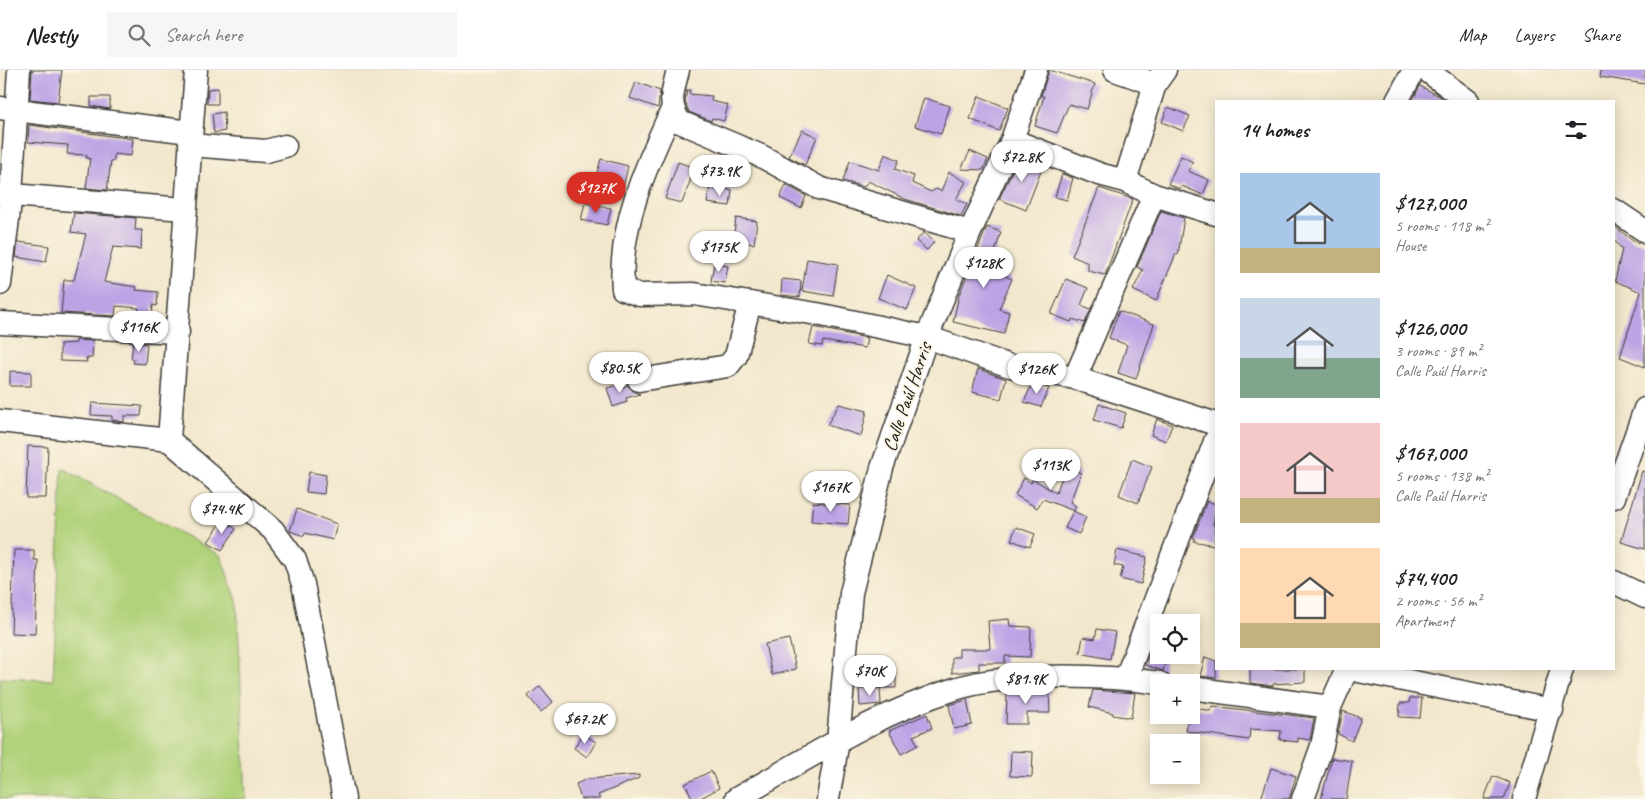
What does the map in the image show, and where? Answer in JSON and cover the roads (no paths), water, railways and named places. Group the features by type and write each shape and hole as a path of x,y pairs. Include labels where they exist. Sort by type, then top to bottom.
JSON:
{"street":[{"path":"0,284 6,194 8,109 19,70"},
{"path":"169,440 178,332 184,209 196,70"},
{"path":"678,70 672,110 647,163 631,214 622,270 623,289 640,295 694,294 817,314 927,337 1010,366 1075,378 1215,424"},
{"name":"Calle Paúl Harris","path":"828,799 838,742 850,594 882,468 927,337 970,232 1012,140 1036,70"},
{"path":"1115,70 1160,77 1125,181"},
{"path":"1398,100 1414,70"},
{"path":"1426,70 1467,100"},
{"path":"8,109 266,151 285,146"},
{"path":"672,110 680,122 761,156 818,188 970,232"},
{"path":"1012,140 1099,174 1125,181 1154,195 1215,214"},
{"path":"6,194 184,209"},
{"path":"1075,378 1154,195"},
{"path":"1615,211 1645,231"},
{"path":"639,380 728,366 736,356 750,303"},
{"path":"0,324 178,332"},
{"path":"1615,494 1645,409"},
{"path":"0,421 169,440 272,530 295,560 303,584 344,799"},
{"path":"1126,678 1215,442"},
{"path":"1615,582 1645,597"},
{"path":"1303,799 1322,746 1330,707 1348,670"},
{"path":"1353,670 1552,710"},
{"path":"1524,799 1552,710 1562,670"},
{"path":"736,799 881,718 956,688 995,681 1126,678 1150,682"},
{"path":"1200,689 1330,707"}]}
